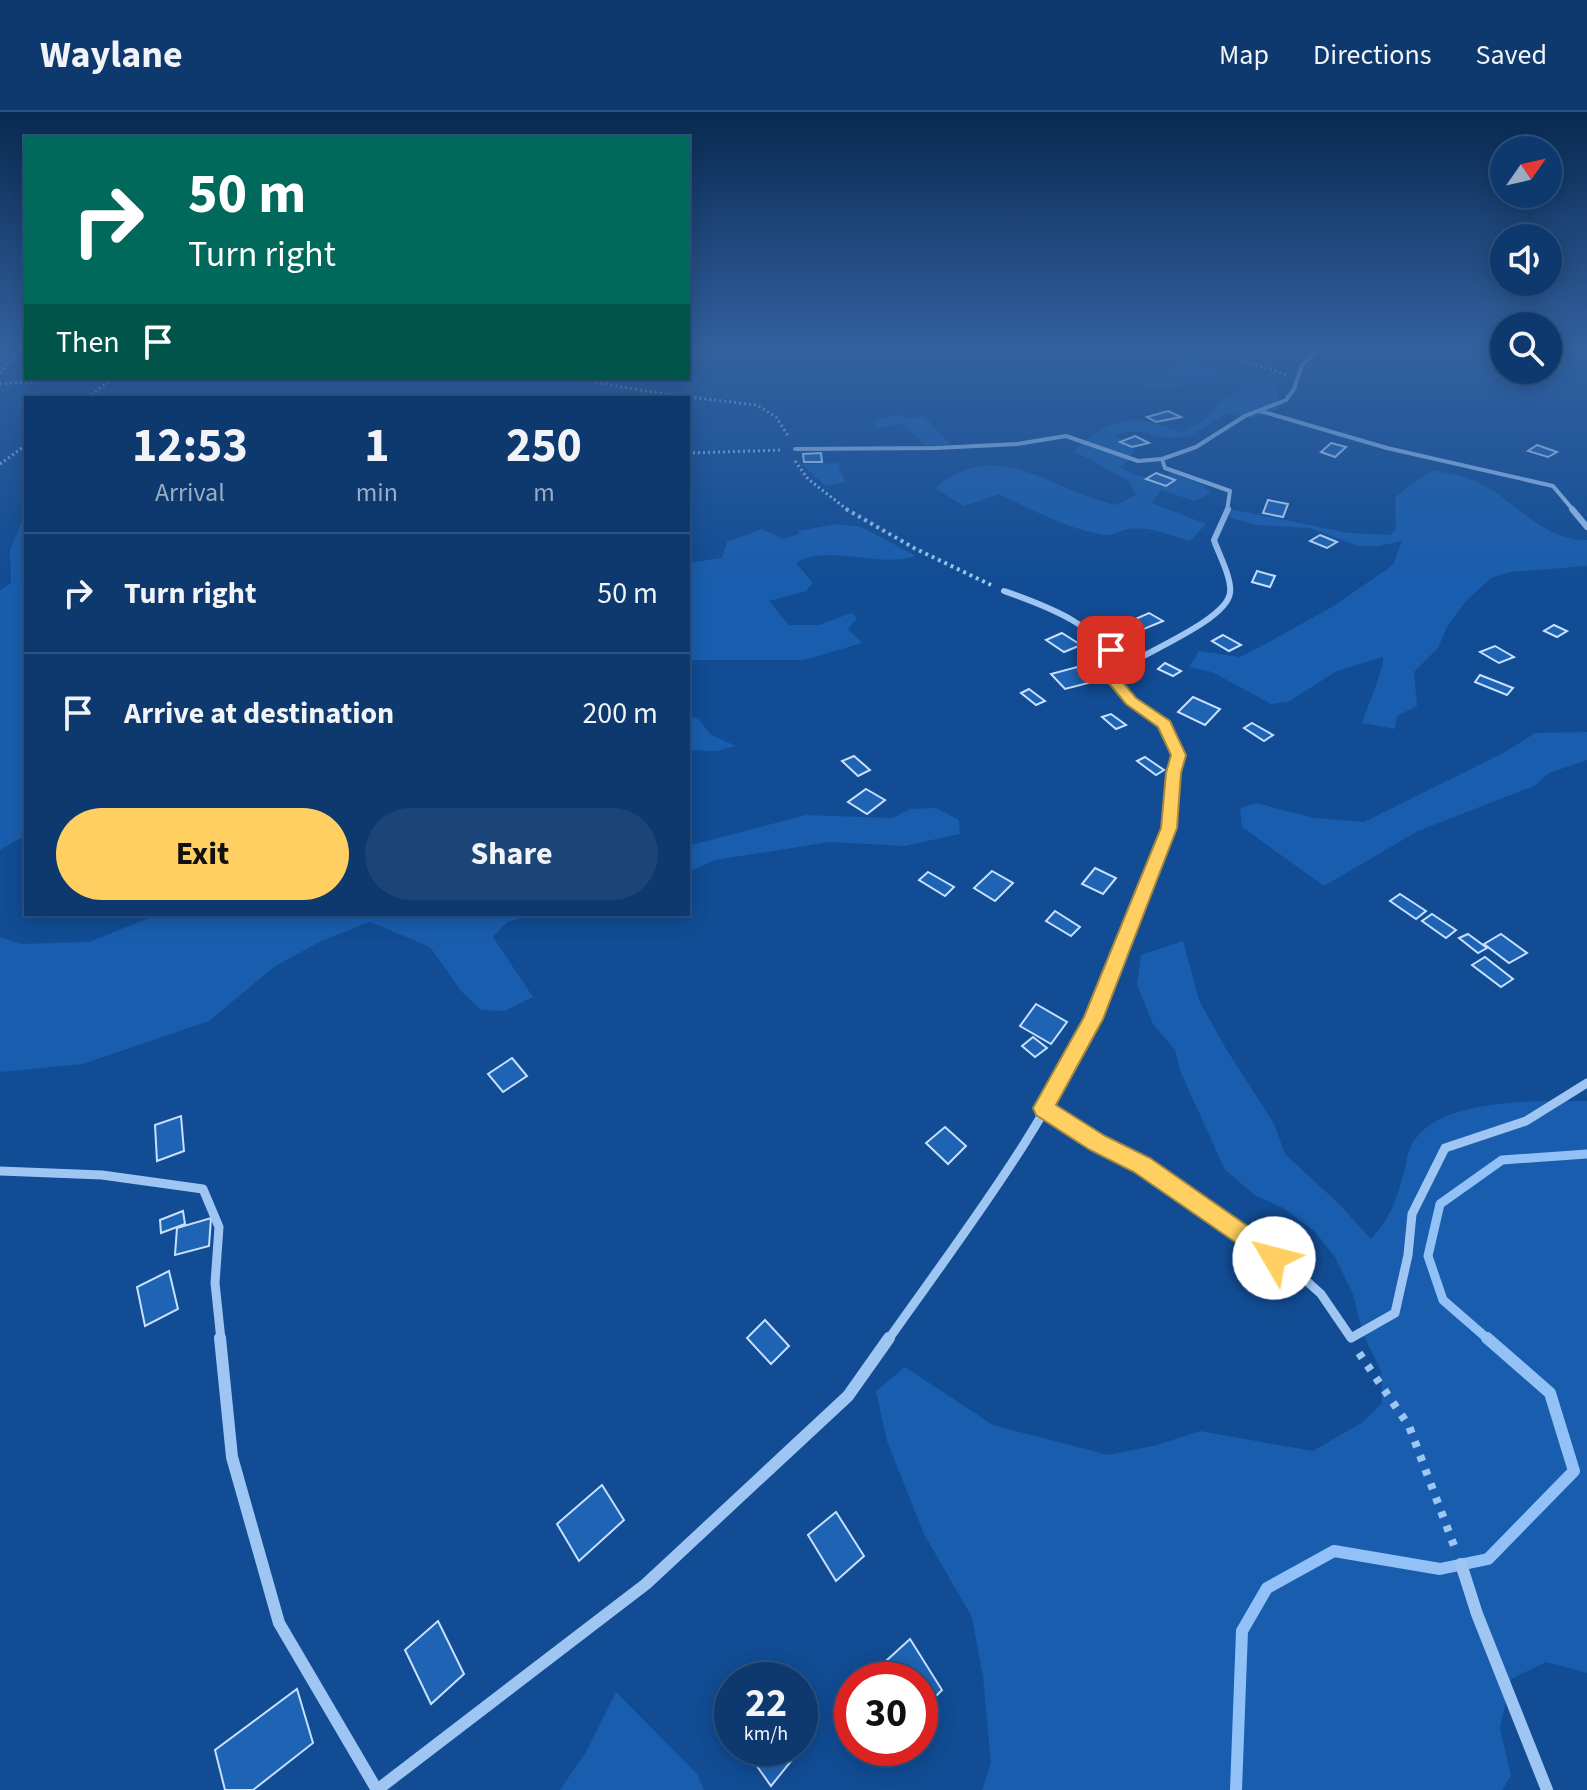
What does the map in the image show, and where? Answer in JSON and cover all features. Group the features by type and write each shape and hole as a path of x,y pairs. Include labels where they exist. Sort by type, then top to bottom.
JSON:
{"street":[{"path":"795,449 936,448 1017,444 1066,436 1138,461 1162,459 1196,447 1227,427"},
{"path":"1318,427 1387,448 1553,486 1587,527"},
{"path":"1110,676 1141,654 1209,620 1226,607 1231,590 1214,540 1228,509 1230,491 1165,468 1162,459"},
{"path":"1004,591 1058,614 1105,642 1115,664 1110,676"},
{"path":"0,1171 35,1170 145,1178 203,1189 219,1227 215,1289 232,1457 279,1623 377,1790 646,1584 848,1396 1012,1165 1093,1019 1169,828 1173,773 1178,755 1165,724 1131,701 1110,676"},
{"path":"1044,1108 1097,1143 1142,1165 1301,1276 1321,1294 1351,1338 1395,1313 1408,1255 1412,1214 1445,1148 1526,1121 1587,1083"},
{"path":"1461,1564 1477,1614 1547,1790"}],"path":[{"path":"785,427 795,449 796,465 816,486 875,529 1004,591"},
{"path":"0,464 24,446"},
{"path":"690,453 795,449"},
{"path":"1351,1338 1364,1363 1409,1426 1461,1564"}],"shaded area":[{"path":"906,427 934,427 950,444 926,446"},
{"path":"1108,427 1167,427 1183,432 1192,427 1206,427 1181,438 1138,432 1116,435 1134,449 1130,460 1120,467 1145,477 1171,473 1201,484 1211,493 1195,501 1161,490 1152,503 1206,524 1190,541 1144,528 1108,535 1091,532 1050,518 999,494 964,506 935,488 958,473 980,466 1003,466 1117,505 1136,495 1129,481 1074,451 1079,445"},
{"path":"838,463 845,482 826,486 801,464"},
{"path":"1432,470 1475,481 1542,527 1556,534 1587,540 1587,566 1510,572 1491,578 1465,602 1447,627 1438,648 1414,672 1417,706 1397,716 1395,729 1362,723 1383,657 1337,671 1288,702 1271,704 1212,672 1189,667 1199,651 1240,657 1332,607 1393,565 1402,541 1358,546 1310,528 1257,525 1231,518 1225,508 1349,533 1390,535 1396,529 1395,497"},
{"path":"24,517 24,836 0,850 0,590 11,583 10,550"},
{"path":"836,524 861,527 916,556 886,560 839,555 810,557 796,563 813,583 806,591 769,601 789,625 819,625 851,613 857,618 848,629 862,643 804,660 690,660 690,563 722,558 727,542 762,529 783,539 799,534 799,531"},
{"path":"690,717 698,719 711,735 736,746 716,751 690,750"},
{"path":"1587,732 1587,760 1549,773 1534,786 1418,831 1324,886 1242,827 1240,808 1257,803 1313,818 1364,822 1505,752 1535,733"},
{"path":"936,808 959,820 960,834 904,846 830,842 715,860 690,871 690,845 806,815 893,818 910,809"},
{"path":"154,916 528,916 507,922 493,937 533,997 505,1011 481,1010 462,992 430,947 370,922 321,941 274,967 209,1021 83,1064 0,1072 0,937 22,944 89,942"},
{"path":"1183,941 1199,1000 1274,1124 1285,1154 1338,1203 1371,1239 1393,1206 1411,1146 1425,1129 1444,1117 1492,1105 1587,1101 1587,1673 1546,1662 1511,1679 1500,1728 1511,1776 1502,1790 982,1790 991,1763 983,1677 972,1617 924,1534 887,1441 876,1391 905,1367 993,1425 1108,1455 1157,1445 1200,1431 1313,1451 1363,1422 1382,1403 1381,1371 1363,1334 1353,1294 1335,1257 1314,1231 1283,1208 1256,1196 1225,1170 1181,1073 1175,1050 1153,1024 1137,985 1141,955"},
{"path":"616,1692 697,1774 704,1790 560,1790 586,1752"}],"building":[{"path":"1135,436 1149,443 1132,447 1120,442"},
{"path":"1331,443 1346,447 1335,457 1321,452"},
{"path":"1537,445 1557,452 1548,457 1528,451"},
{"path":"821,453 822,462 804,462 803,454"},
{"path":"1156,473 1175,480 1166,486 1146,479"},
{"path":"1268,500 1288,504 1283,517 1263,513"},
{"path":"1320,535 1337,542 1327,548 1310,541"},
{"path":"1257,571 1275,576 1270,587 1252,582"},
{"path":"1149,613 1163,621 1144,629 1131,621"},
{"path":"1554,625 1567,631 1557,637 1544,631"},
{"path":"1062,633 1081,645 1064,652 1046,640"},
{"path":"1223,635 1241,645 1229,651 1212,641"},
{"path":"1495,646 1514,657 1499,663 1480,652"},
{"path":"1165,663 1181,671 1173,676 1158,669"},
{"path":"1077,667 1092,682 1065,689 1051,674"},
{"path":"1480,675 1513,688 1507,695 1475,682"},
{"path":"1029,689 1045,701 1036,705 1021,693"},
{"path":"1193,697 1220,709 1205,725 1178,712"},
{"path":"1111,714 1126,725 1116,729 1102,717"},
{"path":"1252,723 1273,735 1264,741 1244,728"},
{"path":"854,756 870,770 858,776 842,761"},
{"path":"1145,757 1164,770 1156,775 1137,761"},
{"path":"866,789 885,800 867,814 848,802"},
{"path":"1095,868 1116,878 1103,894 1082,884"},
{"path":"992,871 1013,883 995,901 974,888"},
{"path":"928,872 954,887 945,896 919,880"},
{"path":"1400,894 1426,911 1416,919 1390,901"},
{"path":"1055,911 1080,927 1071,936 1046,921"},
{"path":"1432,914 1456,930 1446,938 1422,921"},
{"path":"1468,934 1487,948 1478,953 1459,938"},
{"path":"1501,934 1527,953 1509,963 1484,944"},
{"path":"1485,957 1513,979 1501,987 1472,965"},
{"path":"1036,1004 1067,1022 1051,1044 1020,1026"},
{"path":"1033,1037 1047,1048 1035,1057 1022,1046"},
{"path":"512,1058 527,1076 503,1092 488,1074"},
{"path":"181,1116 184,1151 157,1161 155,1125"},
{"path":"945,1127 966,1146 948,1164 926,1143"},
{"path":"183,1211 185,1224 161,1233 160,1220"},
{"path":"211,1218 209,1246 175,1255 177,1228"},
{"path":"169,1271 178,1309 145,1326 137,1287"},
{"path":"765,1320 789,1346 771,1364 747,1338"},
{"path":"602,1485 624,1520 579,1561 557,1524"},
{"path":"836,1512 864,1556 836,1581 808,1535"},
{"path":"438,1621 464,1674 431,1704 405,1650"},
{"path":"910,1639 924,1662 887,1662"},
{"path":"297,1689 313,1743 253,1790 225,1790 215,1750"},
{"path":"757,1766 787,1766 771,1786"}],"waterway":[{"path":"1489,1340 1443,1300 1428,1256 1440,1204 1502,1160 1587,1154"},
{"path":"1236,1790 1242,1631 1267,1588 1334,1551 1440,1569 1488,1559 1574,1471 1550,1393 1487,1338"}],"route":[{"path":"1111,650 1115,664 1110,676 1131,701 1165,724 1178,755 1173,773 1169,828 1093,1019 1044,1108 1097,1143 1142,1165 1274,1258"}]}
